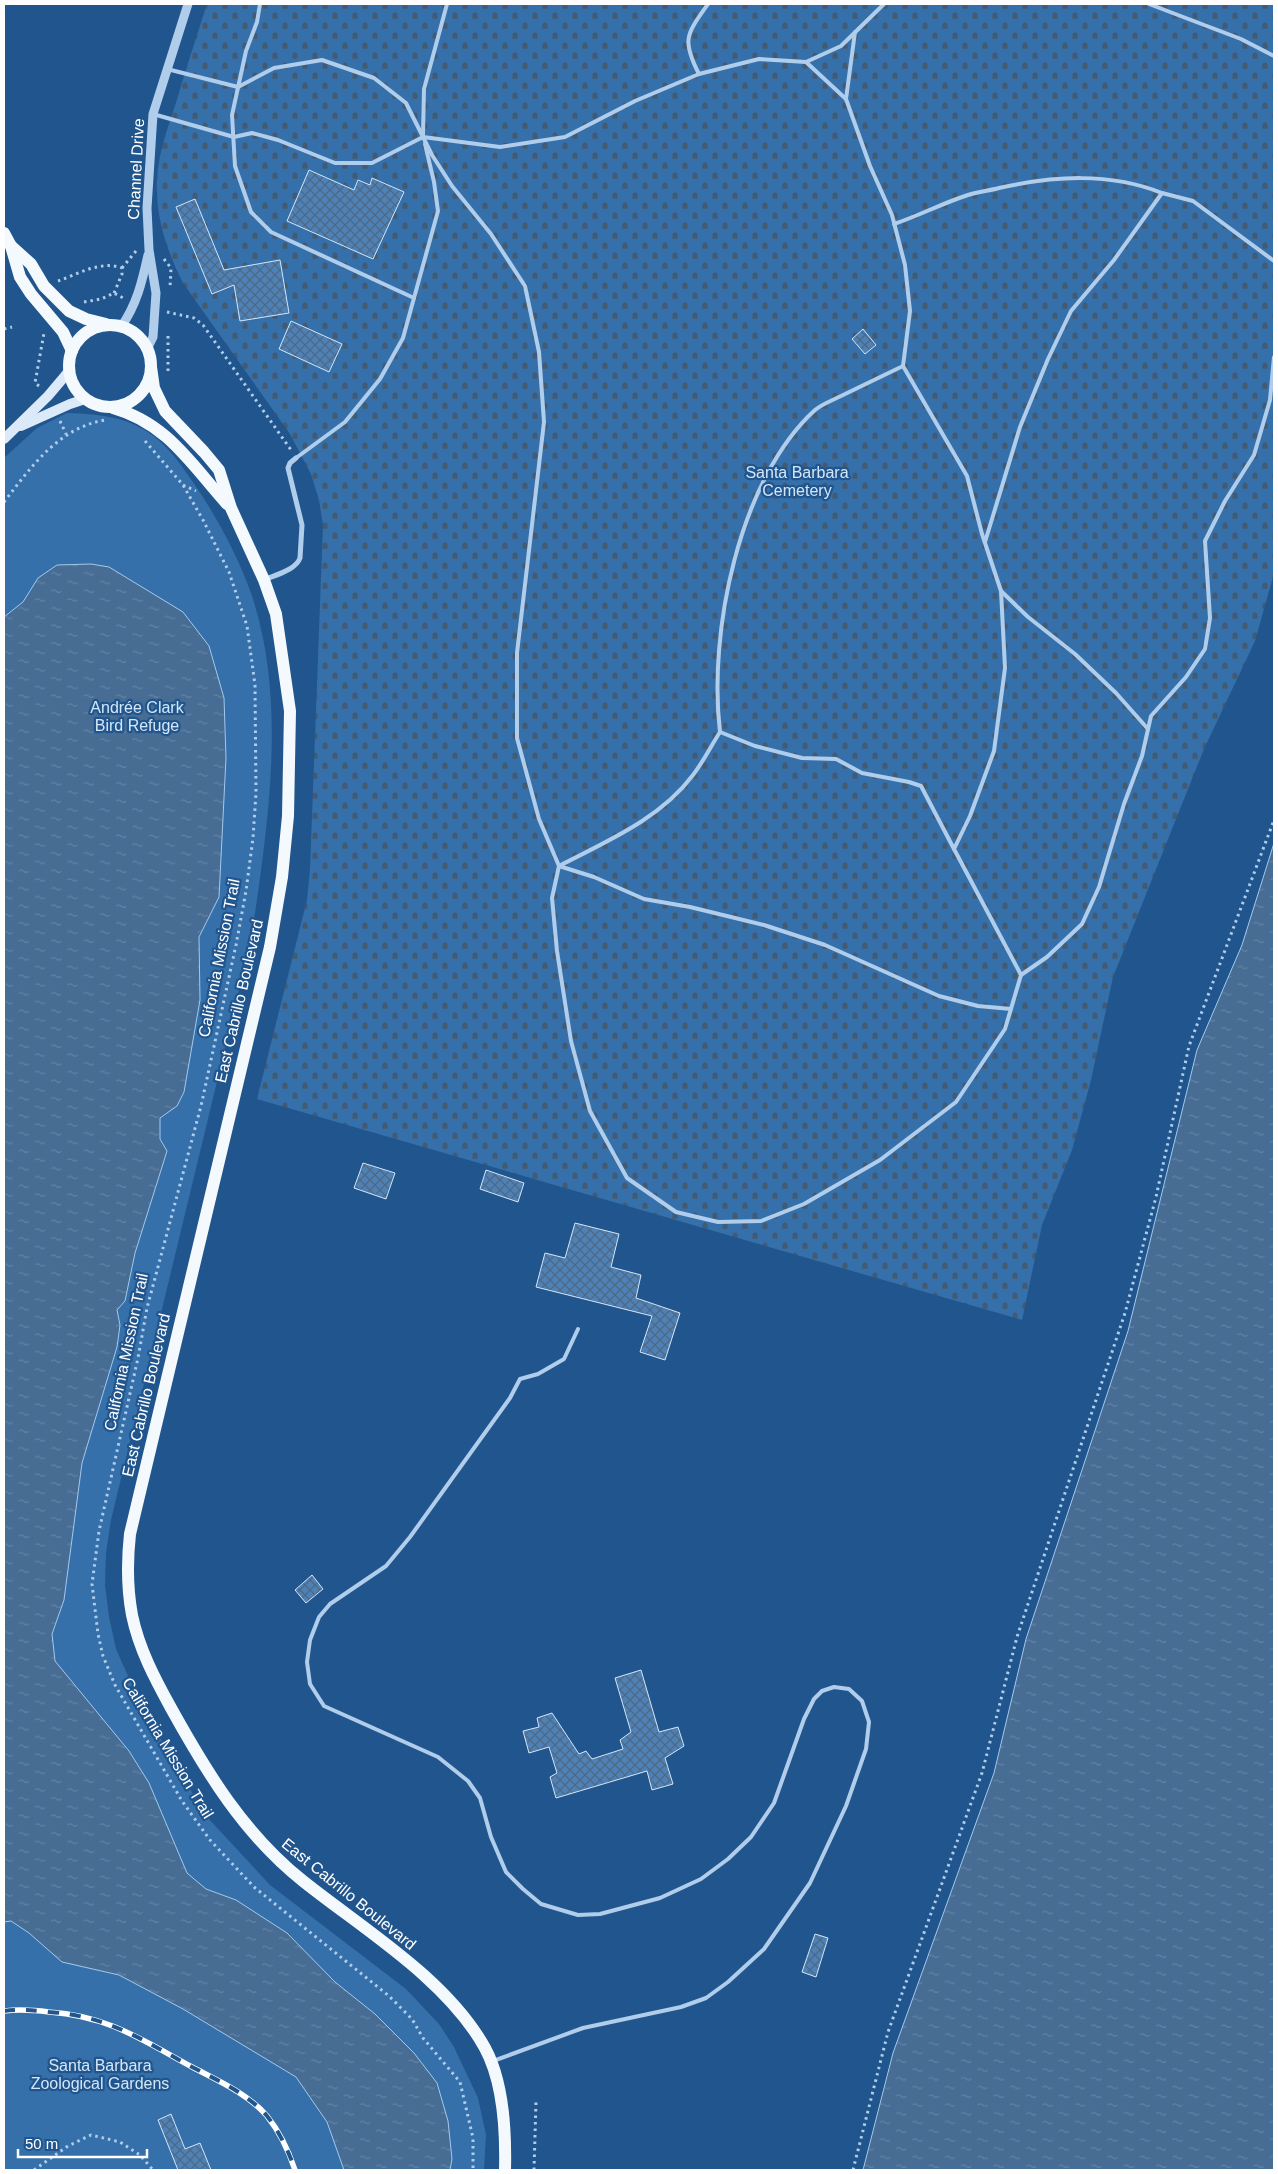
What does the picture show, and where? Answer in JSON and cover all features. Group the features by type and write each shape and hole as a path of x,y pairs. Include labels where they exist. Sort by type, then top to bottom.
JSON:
{"main road":[{"path":"4,232 11,246 20,277 31,294 63,332 72,351"},
{"path":"11,246 31,264 44,286 69,311 86,319 116,326 132,331 141,339 147,349 151,358 151,367 149,379 144,390 135,399 111,414 102,407 85,399 76,389 70,370 72,351 77,343 91,330 100,326 116,326"},
{"name":"East Cabrillo Boulevard","path":"151,367 154,388 165,411 219,470 231,508 264,580 276,614 290,711 288,816 282,878 270,947 130,1534 128,1583 132,1615 138,1639 150,1670 192,1747 232,1808 272,1854 301,1880 398,1954 445,1994 471,2026 491,2062 502,2107 506,2141 505,2170"},
{"path":"4,439 18,427 70,370"},
{"path":"18,427 85,399"},
{"name":"East Cabrillo Boulevard","path":"111,414 138,417 168,437 231,508"}],"street":[{"name":"Channel Drive","path":"147,349 153,337 156,293 149,250 148,177 153,114 188,4"},
{"name":"Channel Drive","path":"116,326 132,311 141,289 149,250"},
{"path":"264,580 294,567 300,558 302,525 288,468 290,463 296,458"}],"lane":[{"path":"260,4 257,22 246,51 232,115 235,166 251,212 271,232 414,298"},
{"path":"296,458 345,422 380,379 403,338 438,211 434,182 423,137 424,89 447,4"},
{"path":"698,74 688,54 688,32 708,4"},
{"path":"153,114 234,137 252,133 335,163 372,163 423,137 500,147 565,137 635,101 698,74 759,59 806,62 841,46 884,4"},
{"path":"1149,4 1242,39 1274,56"},
{"path":"855,31 846,99 870,166 894,224 905,265 910,311 903,366 966,476 1001,591 1005,668 994,750 970,816 954,850"},
{"path":"167,69 238,87 274,68 322,60 374,78 406,103 432,155 452,186 492,234 525,286 539,352 544,422 516,653 517,738 539,819 559,866 552,898 557,951 571,1041 590,1112 628,1178 676,1212 718,1222 761,1221 804,1204 880,1160 956,1102 1005,1029 1021,975 1047,957 1082,924 1099,887 1124,804 1142,756 1151,716 1186,677 1205,649 1210,618 1204,541 1225,501 1254,455 1270,400 1274,357"},
{"path":"806,62 846,99"},
{"path":"894,224 919,216 966,196 1058,177 1099,179 1143,186 1162,193 1193,200 1274,261"},
{"path":"985,542 1020,427 1048,359 1071,310 1114,260 1162,193"},
{"path":"559,866 660,810 693,776 720,732 717,711 717,654 724,600 737,553 759,488 790,435 816,408 903,366"},
{"path":"1001,591 1028,617 1075,654 1116,693 1148,729"},
{"path":"720,732 754,746 802,758 836,759 862,773 921,786 1021,975"},
{"path":"559,866 594,877 644,899 690,907 764,925 825,945 939,996 978,1006 1011,1009"},
{"path":"491,2062 583,2028 681,2007 706,1998 728,1982 764,1949 810,1883 846,1806 866,1749 869,1722 862,1701 849,1689 834,1687 822,1691 814,1699 804,1719 774,1803 751,1837 728,1859 700,1879 660,1898 600,1914 578,1915 541,1904 506,1872 491,1837 480,1798 468,1781 438,1757 324,1706 310,1684 307,1662 310,1640 319,1617 330,1604 386,1566 410,1537 510,1398 520,1379 538,1374 564,1359 578,1329"}],"path":[{"path":"61,288 56,281 105,264 122,268 122,274 114,293 92,301 75,300"},
{"path":"169,295 171,268"},
{"path":"114,293 128,301"},
{"path":"168,318 169,304"},
{"path":"162,312 194,318 204,325 290,449"},
{"path":"168,324 168,378"},
{"path":"4,329 12,327"},
{"path":"44,392 35,383 45,330"},
{"path":"4,502 34,463 66,434 111,414"},
{"path":"57,415 66,434"},
{"name":"California Mission Trail","path":"142,437 183,485 203,520 229,572 247,626 255,685 256,793 253,838 236,945 201,1106 147,1308 128,1405 99,1531 92,1584 98,1634 103,1656 116,1685 182,1801 210,1840 254,1887 389,1996 412,2019 423,2038 460,2082 473,2138 473,2170"},
{"path":"853,2170 888,2032 982,1773 1017,1637 1125,1314 1156,1197 1189,1046 1274,820"},
{"path":"534,2170 536,2101"},
{"path":"34,2170 68,2146 90,2135 120,2142 140,2155 153,2170"}],"green space":[{"name":"Santa Barbara Cemetery","path":"207,4 1274,4 1274,573 1255,641 1204,749 1113,977 1091,1080 1072,1150 1042,1225 1022,1320 257,1099 307,900 310,869 323,525 319,500 311,474 290,434 183,283 167,246 160,220 157,180 161,152"},
{"name":"Andrée Clark Bird Refuge","path":"67,413 114,418 148,432 174,456 201,494 230,544 252,596 263,638 269,680 272,724 268,812 251,941 111,1520 106,1553 105,1585 116,1649 137,1696 177,1768 208,1818 270,1885 406,1989 439,2024 454,2047 478,2098 486,2135 484,2170 4,2170 4,458 37,428"}],"water":[{"name":"Andrée Clark Bird Refuge","path":"91,564 109,567 183,612 209,646 224,698 226,758 219,897 199,937 200,1000 184,1092 177,1106 160,1118 160,1139 167,1151 135,1253 125,1301 117,1310 120,1325 117,1347 82,1463 64,1600 52,1634 55,1661 129,1751 149,1783 187,1873 206,1889 236,1900 287,1933 335,1982 375,2014 414,2053 437,2083 448,2121 452,2159 450,2170 344,2170 327,2122 296,2077 183,2009 119,1975 62,1962 29,1933 11,1921 4,1922 4,617 23,602 38,578 57,565"},
{"path":"1274,843 1274,2170 863,2170 893,2053 994,1773 1026,1639 1128,1331 1197,1050 1242,945"}],"building":[{"path":"309,170 354,190 358,180 370,185 372,178 404,192 373,259 287,221"},
{"path":"195,199 224,270 280,260 289,313 240,321 234,285 212,294 176,207"},
{"path":"291,321 342,344 329,372 279,349"},
{"path":"863,329 876,345 865,354 852,339"},
{"path":"363,1163 395,1173 386,1199 354,1188"},
{"path":"486,1170 524,1183 518,1202 480,1189"},
{"path":"575,1223 619,1234 611,1267 641,1275 636,1298 680,1313 665,1360 640,1352 652,1316 536,1287 545,1253 565,1258"},
{"path":"312,1575 323,1589 306,1603 295,1590"},
{"path":"641,1670 659,1732 678,1727 684,1746 665,1758 673,1784 652,1790 647,1771 556,1798 550,1777 557,1773 549,1747 529,1753 523,1731 539,1727 537,1718 552,1713 579,1754 586,1751 592,1759 623,1749 620,1740 631,1732 615,1678"},
{"path":"815,1934 828,1938 816,1977 802,1972"},
{"path":"171,2114 185,2149 200,2143 211,2170 178,2170 158,2120"}],"railway":[{"path":"4,2011 32,2010 90,2018 141,2039 223,2083 251,2101 267,2116 276,2128 295,2170"}],"park label":[{"name":"Santa Barbara Zoological Gardens","path":"100,2074"}]}
